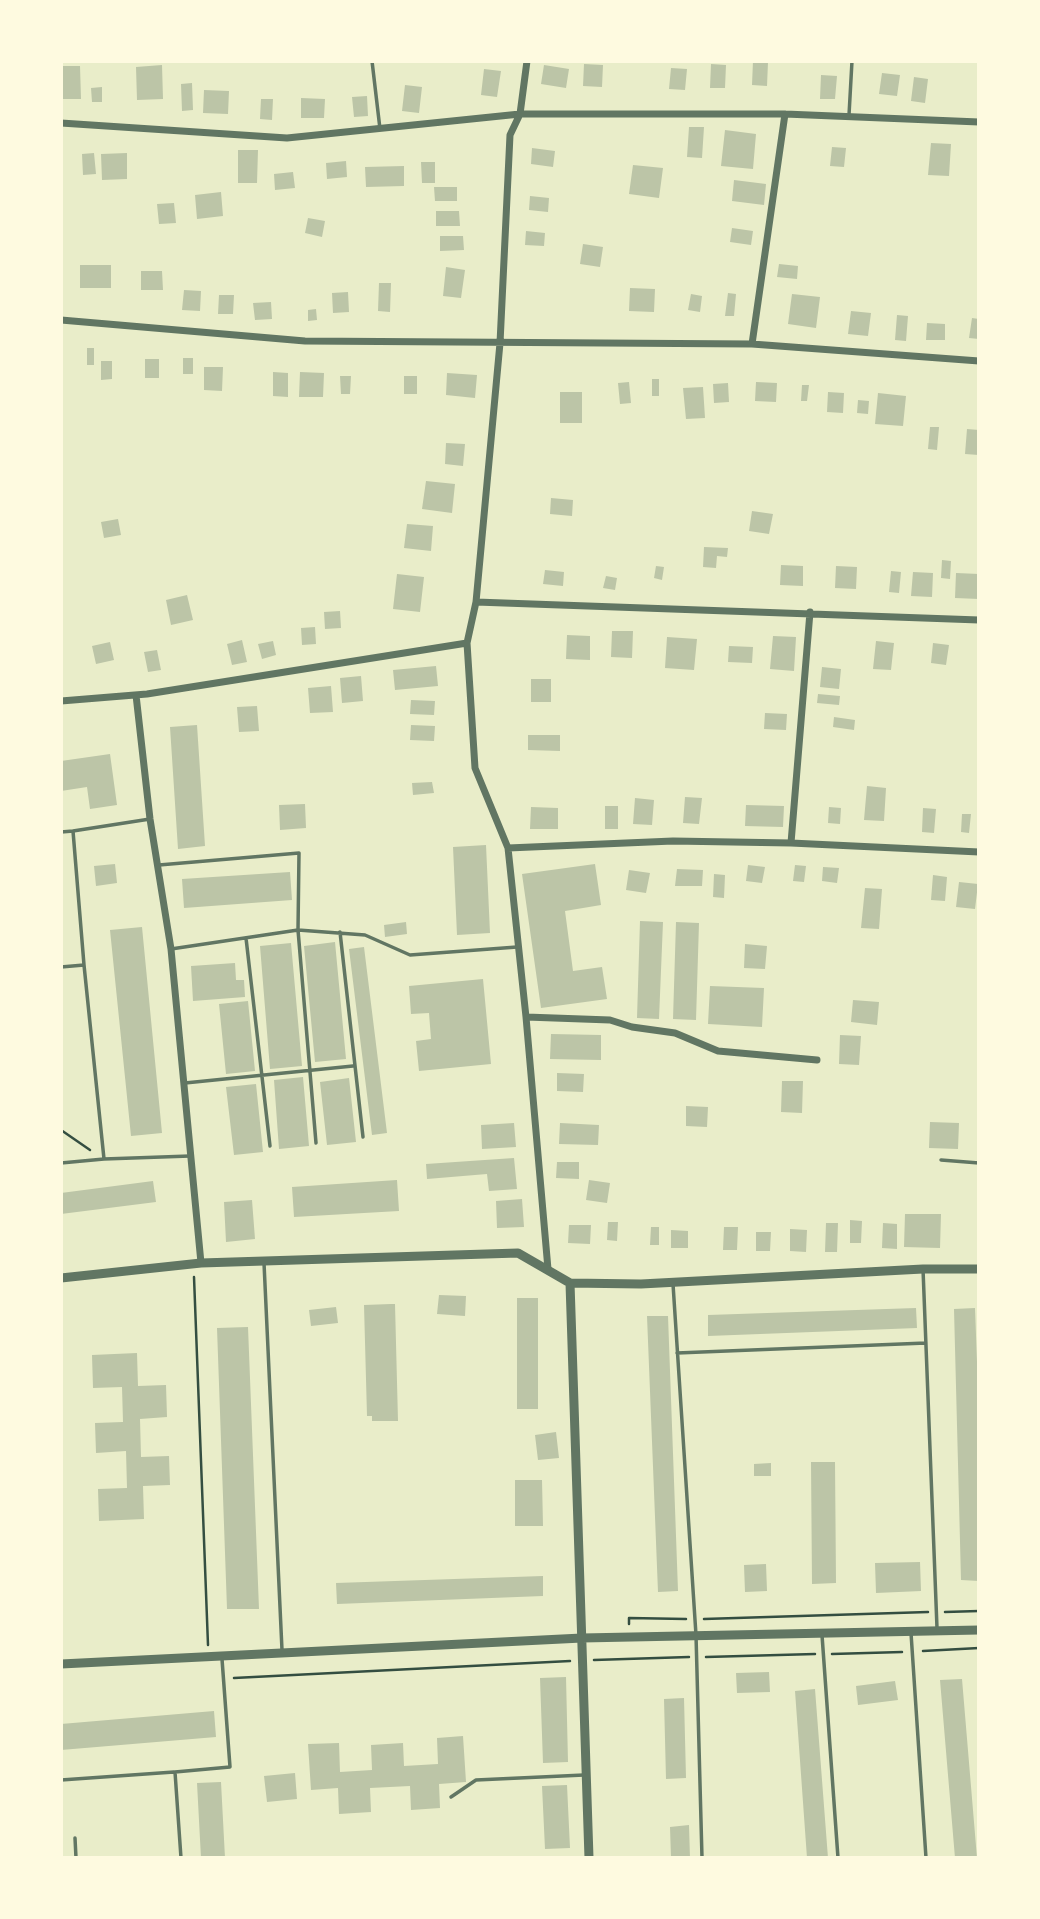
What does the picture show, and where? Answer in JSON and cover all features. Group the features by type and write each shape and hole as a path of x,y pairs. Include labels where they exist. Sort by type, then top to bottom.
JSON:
{"street":[{"path":"527,61 520,114 510,135 500,342 476,602 467,643 475,768 508,848 548,1269"},
{"path":"61,123 288,138 520,114 785,114 979,122"},
{"path":"752,344 785,114"},
{"path":"61,320 305,341 752,344 979,361"},
{"path":"476,602 979,620"},
{"path":"791,843 810,612"},
{"path":"61,701 136,695 467,643"},
{"path":"136,695 150,819 171,949 197,1263"},
{"path":"508,848 673,841 791,843 979,852"},
{"path":"526,1017 610,1020 632,1027 675,1034 718,1051 817,1060"},
{"path":"61,1278 197,1263 518,1252 570,1283 673,1282 923,1269 979,1269"},
{"path":"570,1283 589,1858"},
{"path":"61,1664 582,1638 979,1630"}],"lane":[{"path":"372,61 380,129"},
{"path":"849,116 852,61"},
{"path":"61,832 150,819"},
{"path":"73,831 104,1159"},
{"path":"159,865 299,853 298,930 316,1143"},
{"path":"171,949 298,930 365,936 410,955 519,947"},
{"path":"340,933 363,1137"},
{"path":"246,938 270,1146"},
{"path":"61,967 84,965"},
{"path":"183,1084 353,1066"},
{"path":"61,1163 190,1156"},
{"path":"941,1160 979,1163"},
{"path":"264,1261 282,1653"},
{"path":"923,1269 937,1630"},
{"path":"673,1282 696,1635 702,1858"},
{"path":"677,1353 926,1343"},
{"path":"911,1631 926,1858"},
{"path":"821,1632 838,1858"},
{"path":"61,1780 230,1767 222,1657"},
{"path":"175,1772 181,1858"},
{"path":"451,1797 476,1780 586,1775"},
{"path":"75,1838 76,1858"}],"path":[{"path":"61,1130 104,1159"},
{"path":"197,1263 209,1657"},
{"path":"629,1618 695,1619 979,1611"},
{"path":"224,1678 583,1660 979,1648"}],"building":[{"path":"753,61 768,62 767,86 752,85"},
{"path":"584,64 603,65 602,87 583,86"},
{"path":"711,64 726,65 725,88 710,88"},
{"path":"162,65 163,99 137,100 136,67"},
{"path":"544,65 569,69 566,88 541,84"},
{"path":"61,66 80,66 81,99 61,99"},
{"path":"671,68 687,69 685,90 669,89"},
{"path":"484,69 501,71 497,97 481,95"},
{"path":"882,73 900,75 897,96 879,94"},
{"path":"821,75 837,76 835,99 820,99"},
{"path":"914,77 928,79 925,103 911,101"},
{"path":"192,83 193,110 182,111 181,84"},
{"path":"405,85 422,87 419,113 402,111"},
{"path":"102,87 102,102 92,102 91,88"},
{"path":"204,90 229,91 228,114 203,113"},
{"path":"367,96 368,116 354,117 352,97"},
{"path":"301,98 325,99 324,118 301,118"},
{"path":"261,99 273,99 272,120 260,119"},
{"path":"689,127 704,127 702,158 687,157"},
{"path":"725,130 756,134 753,169 721,166"},
{"path":"931,143 951,144 949,176 928,175"},
{"path":"832,147 846,148 844,167 830,166"},
{"path":"532,148 555,151 553,167 531,164"},
{"path":"238,150 258,150 257,183 238,183"},
{"path":"94,153 96,174 83,175 82,154"},
{"path":"127,153 127,179 102,180 101,154"},
{"path":"346,161 347,177 327,179 326,163"},
{"path":"421,162 435,162 435,183 422,183"},
{"path":"633,165 663,168 659,198 629,194"},
{"path":"404,166 404,186 366,187 365,167"},
{"path":"293,172 295,188 275,190 274,174"},
{"path":"734,180 766,184 764,205 732,201"},
{"path":"434,187 457,187 457,201 435,201"},
{"path":"221,192 223,216 197,219 195,195"},
{"path":"530,196 549,198 548,212 529,210"},
{"path":"174,203 176,223 159,224 157,204"},
{"path":"436,211 459,211 460,226 436,226"},
{"path":"308,218 325,221 322,237 305,233"},
{"path":"732,228 753,231 751,245 730,242"},
{"path":"526,231 545,233 544,246 525,245"},
{"path":"440,236 463,236 464,250 440,251"},
{"path":"583,244 603,247 600,267 580,264"},
{"path":"779,264 798,266 797,279 777,277"},
{"path":"80,265 111,265 111,288 80,288"},
{"path":"446,267 465,270 461,298 443,296"},
{"path":"141,271 162,271 163,290 141,290"},
{"path":"379,283 391,283 390,312 378,311"},
{"path":"630,288 655,289 654,312 629,311"},
{"path":"184,290 201,291 200,311 182,310"},
{"path":"348,292 349,312 333,313 332,293"},
{"path":"728,293 736,294 734,316 725,316"},
{"path":"691,294 702,296 700,312 688,310"},
{"path":"792,294 820,297 816,328 788,324"},
{"path":"219,295 234,295 233,314 218,314"},
{"path":"271,302 272,319 255,320 253,303"},
{"path":"316,309 317,320 308,321 308,310"},
{"path":"851,311 871,313 868,336 848,334"},
{"path":"897,315 908,316 906,341 895,340"},
{"path":"972,318 979,319 979,339 969,338"},
{"path":"927,323 945,324 945,340 926,340"},
{"path":"87,348 94,348 94,365 87,365"},
{"path":"183,358 193,358 193,374 183,374"},
{"path":"145,359 159,359 159,378 145,378"},
{"path":"101,361 112,361 112,379 101,380"},
{"path":"204,367 223,367 222,391 204,390"},
{"path":"273,372 288,373 288,397 273,396"},
{"path":"300,372 324,373 323,397 299,397"},
{"path":"447,373 477,375 475,398 446,395"},
{"path":"340,376 351,376 350,394 341,394"},
{"path":"404,376 417,376 417,394 404,394"},
{"path":"652,379 659,379 659,396 652,396"},
{"path":"629,382 631,403 620,404 618,383"},
{"path":"756,382 777,383 776,402 755,401"},
{"path":"728,383 729,402 714,403 713,384"},
{"path":"802,385 809,385 807,401 801,401"},
{"path":"703,387 705,418 686,419 683,388"},
{"path":"560,392 582,392 582,423 560,423"},
{"path":"828,392 844,393 843,413 827,412"},
{"path":"878,393 906,396 903,426 875,424"},
{"path":"858,400 869,401 868,414 857,413"},
{"path":"930,427 939,427 937,450 928,449"},
{"path":"967,429 979,430 979,455 965,454"},
{"path":"446,443 465,444 463,466 445,464"},
{"path":"426,481 455,484 452,513 422,509"},
{"path":"551,498 573,500 572,516 550,514"},
{"path":"752,511 773,514 769,534 749,531"},
{"path":"118,519 121,535 104,538 101,522"},
{"path":"407,524 433,526 431,551 404,548"},
{"path":"704,547 728,548 727,557 717,556 716,568 703,567"},
{"path":"942,560 951,561 950,579 941,578"},
{"path":"781,565 803,566 803,586 780,585"},
{"path":"656,566 664,567 662,580 654,578"},
{"path":"836,566 857,567 856,589 835,588"},
{"path":"545,570 564,572 563,586 543,584"},
{"path":"891,571 901,572 899,593 889,592"},
{"path":"913,572 933,573 932,597 911,596"},
{"path":"956,573 979,574 979,599 955,598"},
{"path":"397,574 424,577 420,612 393,609"},
{"path":"606,576 617,578 615,590 603,588"},
{"path":"187,595 193,620 171,625 166,600"},
{"path":"340,611 341,628 325,629 324,612"},
{"path":"315,627 316,644 302,645 301,628"},
{"path":"612,631 633,631 632,658 611,657"},
{"path":"567,635 590,636 590,660 566,659"},
{"path":"773,636 796,637 794,671 770,669"},
{"path":"667,637 697,639 694,670 665,668"},
{"path":"242,640 247,662 232,665 227,644"},
{"path":"273,641 276,655 262,659 258,644"},
{"path":"876,641 894,643 891,670 873,669"},
{"path":"110,642 114,660 96,664 92,646"},
{"path":"933,643 949,645 946,665 931,663"},
{"path":"729,646 753,647 752,663 728,662"},
{"path":"157,650 161,670 148,672 144,652"},
{"path":"436,666 438,686 395,690 393,670"},
{"path":"822,667 841,669 839,689 820,687"},
{"path":"361,676 363,701 342,703 340,678"},
{"path":"531,679 551,679 551,702 531,702"},
{"path":"331,686 333,712 310,713 308,688"},
{"path":"818,694 840,696 839,705 817,703"},
{"path":"411,700 435,701 434,715 410,714"},
{"path":"257,706 259,731 239,732 237,707"},
{"path":"765,713 787,714 786,730 764,729"},
{"path":"834,717 855,720 854,730 833,727"},
{"path":"197,725 205,846 178,849 170,727"},
{"path":"411,725 435,726 434,741 410,740"},
{"path":"528,735 560,735 560,751 528,750"},
{"path":"110,754 117,805 90,809 87,787 61,791 61,761"},
{"path":"432,782 434,793 413,795 412,783"},
{"path":"867,786 886,788 884,821 864,820"},
{"path":"685,797 702,798 699,824 683,823"},
{"path":"635,798 654,800 652,825 633,824"},
{"path":"305,804 306,828 280,830 279,805"},
{"path":"746,805 784,806 783,827 745,826"},
{"path":"605,806 618,806 618,829 605,829"},
{"path":"531,807 558,808 558,829 530,829"},
{"path":"829,807 841,808 840,824 828,823"},
{"path":"923,808 936,809 934,833 922,832"},
{"path":"962,814 971,814 969,833 961,832"},
{"path":"486,845 490,933 457,935 453,847"},
{"path":"115,864 117,883 96,886 94,866"},
{"path":"595,864 601,905 565,911 573,971 602,967 607,999 541,1008 522,874"},
{"path":"748,865 765,867 762,883 746,881"},
{"path":"795,865 806,866 804,882 793,881"},
{"path":"823,867 839,868 837,883 822,881"},
{"path":"677,869 703,870 702,886 675,886"},
{"path":"629,870 650,873 646,893 626,890"},
{"path":"290,872 292,900 184,908 182,879"},
{"path":"714,874 725,875 724,898 713,897"},
{"path":"933,875 947,877 945,901 931,900"},
{"path":"959,882 978,884 975,909 956,907"},
{"path":"865,888 882,889 879,929 861,928"},
{"path":"640,921 663,922 659,1019 637,1018"},
{"path":"406,922 407,934 385,937 384,925"},
{"path":"676,922 699,923 696,1020 673,1019"},
{"path":"142,927 162,1133 131,1136 110,930"},
{"path":"335,942 346,1059 315,1062 304,946"},
{"path":"291,943 302,1066 270,1069 260,946"},
{"path":"745,944 767,946 765,969 744,968"},
{"path":"364,947 387,1133 372,1135 349,949"},
{"path":"235,963 236,980 244,980 245,997 193,1001 191,966"},
{"path":"483,979 491,1064 419,1071 416,1041 431,1039 429,1013 411,1014 409,986"},
{"path":"710,986 764,988 762,1027 708,1024"},
{"path":"853,1000 879,1002 877,1025 851,1022"},
{"path":"248,1001 255,1071 226,1074 219,1004"},
{"path":"551,1034 601,1035 601,1060 550,1059"},
{"path":"840,1035 861,1036 859,1065 839,1064"},
{"path":"557,1073 584,1074 583,1092 557,1091"},
{"path":"303,1077 309,1146 279,1149 274,1080"},
{"path":"349,1078 356,1142 327,1145 320,1082"},
{"path":"782,1081 803,1081 802,1113 781,1112"},
{"path":"256,1084 263,1152 234,1155 226,1087"},
{"path":"686,1106 708,1107 707,1127 686,1126"},
{"path":"930,1122 959,1123 958,1149 929,1148"},
{"path":"514,1123 516,1147 482,1149 481,1125"},
{"path":"560,1123 599,1125 598,1145 559,1144"},
{"path":"514,1158 517,1189 489,1191 487,1174 427,1179 426,1164"},
{"path":"557,1162 579,1162 579,1179 556,1178"},
{"path":"397,1180 399,1211 294,1217 292,1187"},
{"path":"589,1180 610,1183 607,1203 586,1200"},
{"path":"153,1181 156,1202 61,1214 61,1193"},
{"path":"522,1199 524,1227 497,1228 496,1201"},
{"path":"252,1200 255,1239 226,1242 224,1202"},
{"path":"905,1214 941,1214 940,1248 904,1247"},
{"path":"850,1220 862,1221 861,1243 850,1243"},
{"path":"608,1222 618,1222 617,1241 607,1240"},
{"path":"826,1223 838,1223 837,1252 825,1252"},
{"path":"883,1223 897,1224 897,1249 882,1248"},
{"path":"569,1225 591,1225 590,1244 568,1243"},
{"path":"651,1227 659,1227 659,1245 650,1245"},
{"path":"724,1227 738,1227 737,1250 723,1250"},
{"path":"790,1229 807,1230 806,1252 790,1251"},
{"path":"671,1230 688,1231 688,1248 671,1248"},
{"path":"756,1232 771,1232 770,1251 756,1251"},
{"path":"439,1295 466,1296 465,1316 437,1314"},
{"path":"517,1298 538,1298 538,1409 517,1409"},
{"path":"395,1304 398,1421 372,1421 372,1416 367,1416 364,1305"},
{"path":"336,1307 338,1323 311,1326 309,1310"},
{"path":"916,1308 917,1328 708,1336 708,1315"},
{"path":"975,1308 979,1416 979,1581 961,1580 954,1309"},
{"path":"647,1316 668,1316 678,1591 658,1592"},
{"path":"248,1327 259,1609 227,1609 217,1328"},
{"path":"137,1353 138,1386 166,1385 167,1417 140,1419 141,1457 169,1456 170,1485 143,1486 144,1519 99,1521 98,1489 127,1488 126,1451 96,1453 95,1423 123,1422 122,1387 93,1388 92,1355"},
{"path":"556,1432 559,1458 538,1460 535,1435"},
{"path":"811,1462 835,1462 836,1583 812,1584"},
{"path":"771,1463 771,1476 754,1476 754,1464"},
{"path":"515,1480 542,1480 543,1526 515,1526"},
{"path":"920,1562 921,1591 876,1593 875,1563"},
{"path":"766,1564 767,1591 745,1592 744,1565"},
{"path":"543,1576 543,1596 337,1604 336,1583"},
{"path":"769,1672 770,1692 737,1693 736,1673"},
{"path":"566,1677 568,1762 543,1763 540,1678"},
{"path":"962,1679 977,1858 955,1858 940,1680"},
{"path":"895,1681 898,1700 858,1705 856,1686"},
{"path":"815,1689 828,1858 807,1858 795,1691"},
{"path":"684,1698 686,1778 666,1779 664,1699"},
{"path":"214,1711 216,1737 61,1750 61,1724"},
{"path":"463,1736 466,1782 439,1784 440,1808 411,1810 410,1786 370,1788 371,1812 339,1814 338,1788 311,1790 308,1744 339,1743 340,1772 372,1770 371,1745 403,1743 404,1766 438,1764 437,1738"},
{"path":"295,1773 297,1799 267,1802 264,1776"},
{"path":"221,1782 225,1858 201,1858 197,1783"},
{"path":"567,1785 570,1848 545,1849 542,1786"},
{"path":"689,1825 690,1858 671,1858 670,1827"}]}
